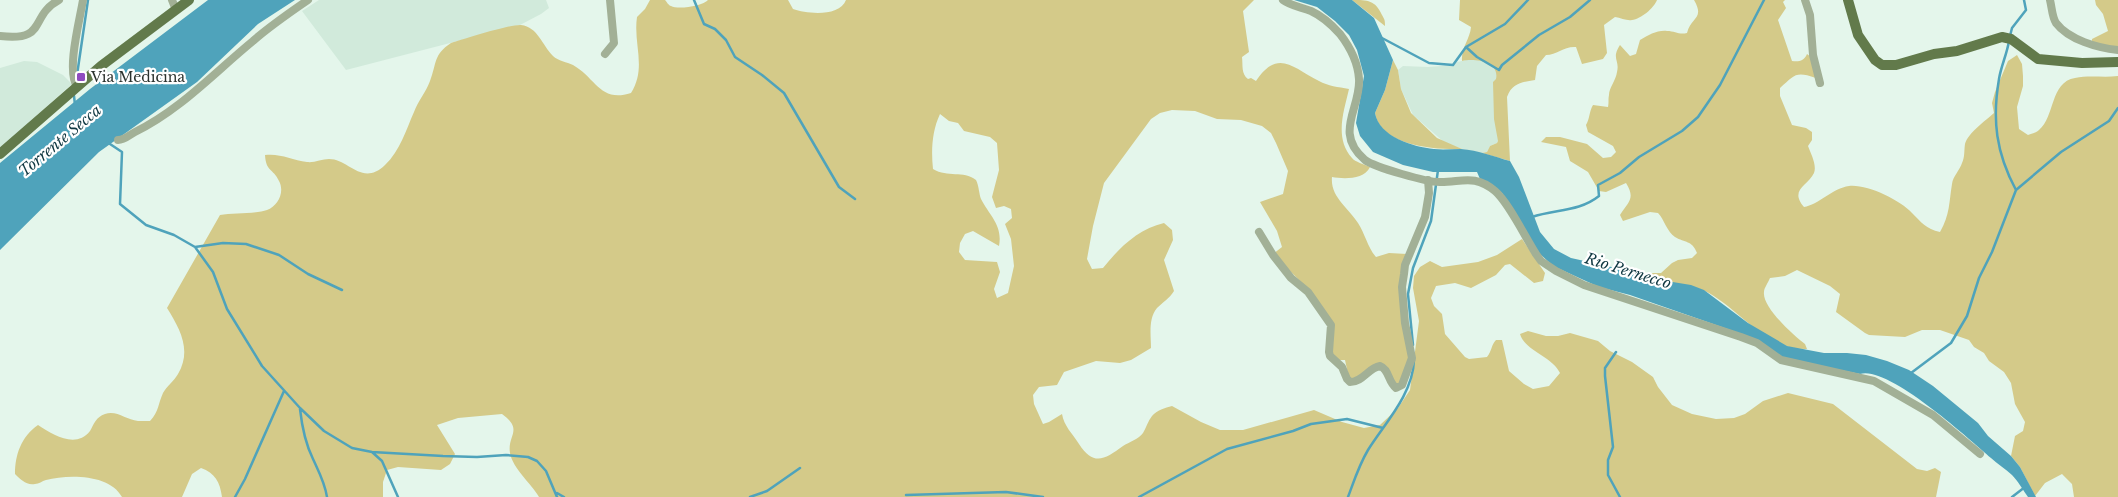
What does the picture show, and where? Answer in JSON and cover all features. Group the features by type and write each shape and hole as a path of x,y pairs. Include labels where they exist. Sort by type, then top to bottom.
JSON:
{"main road":[{"path":"0,154 73,89 174,5 189,0"},
{"path":"1848,0 1858,35 1875,60 1882,65 1896,65 1934,54 1956,51 2002,37 2011,39 2038,59 2082,63 2118,62"}],"street":[{"path":"0,36 17,38 27,36 34,30 52,5 59,0"},
{"path":"73,89 74,57 83,0"},
{"path":"118,140 122,140 132,133 151,125 198,89 282,18 308,0"},
{"path":"605,54 614,43 610,0"},
{"path":"1283,0 1320,16 1333,26 1348,44 1356,62 1359,80 1359,89 1350,116 1350,133 1357,152 1372,164 1434,181 1473,180 1492,188 1504,202 1541,261 1580,283 1599,292 1677,315 1757,343 1781,360 1874,381 1933,415 1980,454"},
{"path":"1805,0 1810,15 1813,55 1820,83"},
{"path":"2050,0 2053,16 2062,29 2100,48 2118,50"},
{"path":"1259,232 1273,255 1291,278 1308,292 1315,305 1329,322 1331,326 1330,356 1342,367 1347,379 1350,382 1359,380 1376,366 1380,366 1386,370 1392,385 1396,388 1402,385 1412,358 1405,323 1402,287 1405,265 1425,217 1429,193 1434,181"}],"shaded area":[{"path":"319,0 546,0 549,8 520,25 346,70 302,11"},
{"path":"650,0 665,0 670,6 679,8 696,6 708,0 788,0 793,9 823,13 837,9 846,0 1254,0 1243,11 1249,52 1242,57 1244,75 1248,79 1251,78 1256,81 1271,65 1279,63 1293,67 1322,83 1349,89 1343,115 1343,142 1353,159 1370,167 1358,176 1347,178 1332,177 1332,184 1341,202 1358,223 1376,257 1389,253 1407,254 1403,267 1411,356 1401,383 1397,386 1382,364 1355,379 1351,379 1345,360 1336,360 1332,354 1333,328 1303,284 1273,254 1282,247 1277,231 1260,202 1283,194 1288,171 1271,133 1262,126 1241,120 1217,119 1195,111 1172,110 1160,113 1151,119 1104,183 1087,259 1092,269 1103,268 1122,247 1146,230 1164,223 1172,230 1173,240 1164,260 1174,291 1154,312 1151,327 1151,348 1131,360 1120,363 1096,361 1064,372 1057,385 1039,387 1033,395 1034,404 1043,424 1062,414 1066,426 1084,451 1095,458 1105,457 1139,437 1154,414 1172,406 1220,430 1243,430 1314,410 1342,422 1364,428 1380,425 1398,408 1410,390 1419,321 1413,288 1414,276 1420,267 1430,261 1442,267 1478,262 1497,255 1522,239 1545,273 1543,281 1534,283 1510,264 1505,265 1496,275 1471,288 1455,283 1436,286 1431,298 1434,306 1442,314 1445,334 1465,357 1469,359 1487,357 1496,340 1502,340 1509,371 1533,389 1549,386 1560,373 1551,362 1527,345 1520,334 1528,331 1546,336 1570,333 1598,341 1610,351 1632,362 1653,377 1672,405 1692,414 1716,419 1734,418 1745,414 1763,401 1788,393 1833,404 1917,469 1927,471 1935,468 1941,472 1936,497 539,497 512,459 510,447 513,433 512,424 502,414 458,418 437,425 455,454 450,464 441,470 398,467 387,470 383,482 383,497 222,497 216,479 201,468 192,474 182,497 122,497 116,489 98,480 65,477 45,480 38,484 29,484 15,474 16,460 20,447 27,435 38,425 50,433 71,440 84,436 90,431 97,419 109,413 138,421 150,421 157,411 163,393 178,374 184,357 183,340 167,308 220,215 267,210 277,202 281,194 281,185 268,167 265,155 281,156 307,162 336,160 362,173 377,171 385,165 399,147 428,85 441,51 451,43 516,25 527,26 532,29 555,58 581,70 605,92 612,95 631,93 636,83 639,65 637,17","holes":["940,114 949,121 958,123 964,131 990,137 997,143 999,170 992,197 996,208 1004,206 1011,209 1012,218 1005,224 1011,239 1014,266 1008,293 997,298 994,289 1000,272 997,262 965,260 959,252 960,243 965,234 973,231 999,246 1000,239 997,226 981,199 976,180 966,175 944,173 933,169 933,141 935,127"]},
{"path":"1352,0 1367,1 1377,6 1384,18 1385,26"},
{"path":"1460,0 1657,0 1650,10 1639,18 1626,20 1615,17 1604,25 1607,53 1603,59 1582,64 1576,47 1546,55 1537,66 1535,80 1515,86 1509,92 1507,97 1510,161 1482,153 1487,152 1490,146 1498,141 1494,119 1493,82 1496,79 1496,73 1494,68 1485,62 1462,61 1471,27 1459,20"},
{"path":"1694,0 1785,0 1783,2 1786,8 1778,20 1792,61 1801,60 1807,54 1811,57 1816,78 1796,75 1780,88 1780,96 1792,125 1806,128 1812,132 1812,140 1808,146 1815,170 1801,188 1798,196 1804,207 1843,187 1856,186 1874,190 1892,198 1907,208 1927,227 1940,232 1947,214 1953,181 1963,161 1965,144 1973,131 1994,113 1992,103 2008,61 2017,55 2022,64 2023,86 2017,107 2019,129 2028,135 2038,131 2044,124 2057,93 2067,81 2080,77 2118,76 2118,497 2074,497 2072,484 2062,474 2045,483 2035,496 2020,467 2011,456 2015,436 2023,431 2025,422 2015,404 2011,383 2004,372 1989,361 1984,353 1974,347 1969,340 1940,330 1922,330 1905,337 1869,335 1836,312 1840,294 1830,286 1797,270 1785,276 1770,278 1764,292 1773,313 1805,344 1807,349 1792,347 1778,343 1765,336 1717,298 1705,291 1642,277 1640,273 1661,273 1672,263 1692,258 1697,253 1693,246 1672,235 1658,213 1650,212 1623,221 1620,215 1631,197 1626,183 1606,192 1599,191 1588,172 1570,161 1566,147 1541,142 1546,137 1560,137 1587,144 1603,158 1611,157 1616,152 1613,146 1588,132 1586,125 1593,105 1608,107 1609,92 1617,72 1617,50 1620,45 1630,56 1636,54 1640,40 1653,33 1670,31 1682,34 1687,33 1698,15"},
{"path":"2095,0 2118,0 2118,48 2092,43 2092,39 2108,31 2103,14 2096,5"},
{"path":"1478,59 1494,67 1497,71 1498,141 1490,146 1487,152 1482,153 1445,143 1413,115 1401,89 1398,70 1403,66 1454,65 1457,62"},
{"path":"1393,60 1398,70 1401,89 1411,113 1437,138 1462,149 1424,147 1411,144 1387,133 1379,124 1375,113 1385,90"},
{"path":"24,61 37,62 63,75 72,84 0,148 0,68"}],"water":[{"name":"Torrente Secca","path":"208,0 295,0 258,24 197,82 99,152 0,250 0,163 90,89"},
{"name":"Rio Pernecco","path":"1294,0 1352,0 1374,18 1393,60 1385,90 1375,113 1383,128 1399,139 1417,146 1480,152 1510,161 1519,177 1540,232 1554,249 1571,258 1634,272 1642,277 1691,285 1704,290 1748,323 1787,346 1824,353 1866,355 1909,370 1933,386 1978,423 1988,436 2011,456 2020,467 2036,497 2028,497 2010,473 1928,406 1889,381 1873,374 1860,374 1781,358 1736,332 1630,295 1599,287 1553,266 1539,253 1502,193 1480,179 1477,172 1433,172 1403,165 1373,152 1360,136 1356,123 1364,76 1357,50 1349,35 1335,21 1317,7"}],"waterway":[{"path":"77,75 88,0"},
{"path":"694,0 704,24 715,29 726,40 735,57 784,93 839,187 855,199"},
{"path":"1382,38 1429,63 1453,65 1466,47 1505,24 1528,0"},
{"path":"1466,47 1477,57 1499,70 1502,65 1539,35 1570,17 1590,0"},
{"path":"1532,217 1575,208 1591,201 1599,196 1598,185 1620,173 1639,157 1682,131 1698,117 1720,85 1764,0"},
{"path":"2010,36 2012,28 2026,10 2024,0"},
{"path":"2009,41 1999,79 1996,122 1997,136 2004,163 2016,190"},
{"path":"74,96 75,105"},
{"path":"1911,373 1951,343 1967,316 1979,278 1992,252 2016,190 2061,152 2109,121 2118,108"},
{"path":"107,142 122,152 120,204 146,225 174,235 195,247 213,272 227,309 262,366 324,431 352,448 372,452 443,456 477,457 506,455 528,457 537,461 546,471 557,497"},
{"path":"1413,345 1408,294 1413,268 1431,221 1438,170"},
{"path":"195,247 223,243 246,244 279,255 308,274 342,290"},
{"path":"1616,352 1605,368 1605,376 1613,447 1608,460 1608,475 1620,497"},
{"path":"1348,497 1365,456 1397,408 1409,385 1414,360"},
{"path":"235,497 245,479 284,391"},
{"path":"300,409 306,441 323,482 327,497"},
{"path":"1139,497 1227,449 1293,431 1311,424 1347,419 1383,428"},
{"path":"372,452 382,461 398,497"},
{"path":"750,497 767,491 800,468"},
{"path":"2012,497 2025,487"},
{"path":"906,495 1006,492 1043,497"},
{"path":"557,493 564,497"}],"place":[{"name":"Via Medicina","path":"81,77"}]}
